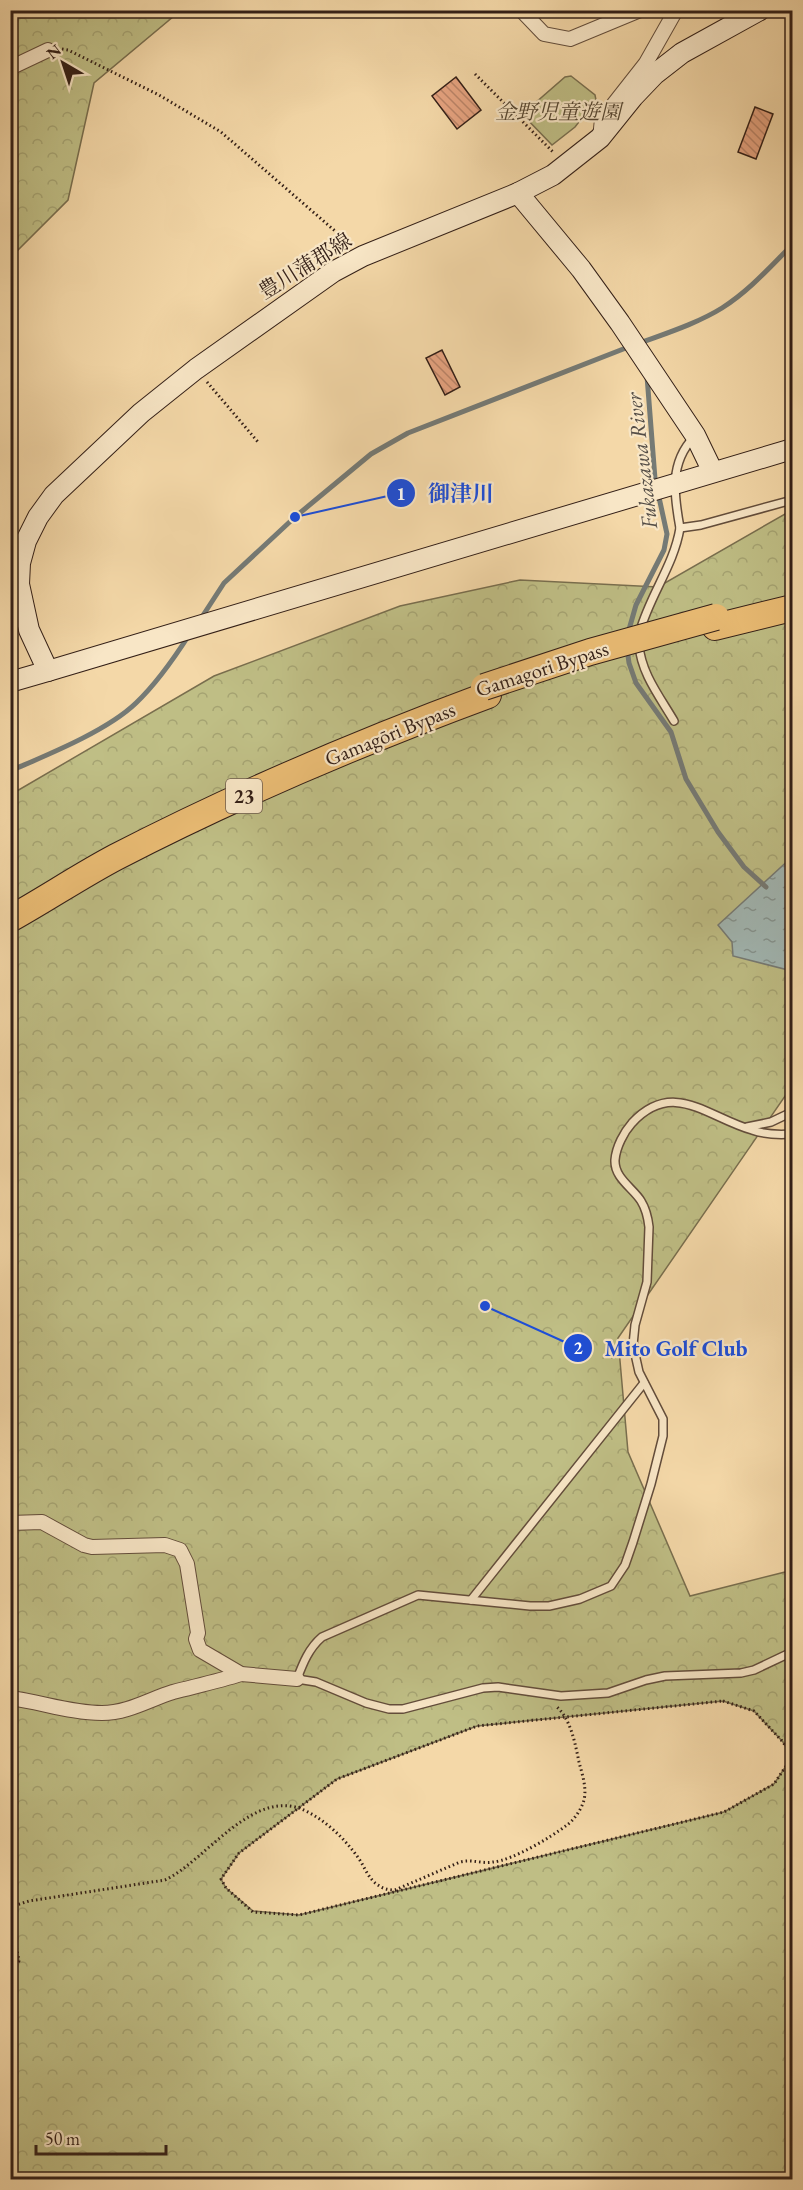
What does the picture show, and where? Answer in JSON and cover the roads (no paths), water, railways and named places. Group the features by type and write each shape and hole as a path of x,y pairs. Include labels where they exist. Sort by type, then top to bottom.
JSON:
{"highway":[{"name":"23","path":"716,622 792,597"},
{"name":"Gamagōri Bypass","path":"10,919 114,858 201,814 486,691 604,658 716,622 792,608"},
{"name":"Gamagori Bypass","path":"10,907 63,873 208,799 361,732 486,691"}],"main road":[{"name":"豊川蒲郡線","path":"48,671 29,630 15,584 26,541 54,495 141,413 196,369 310,287 363,256 518,193 553,175 600,138 655,74 682,53 760,10"},
{"path":"518,193 581,269 620,322 695,435 711,468"},
{"path":"10,682 792,449"}],"street":[{"path":"520,10 544,34 570,39 640,10"},
{"path":"600,138 602,119 646,63 676,10"},
{"path":"10,68 48,50"},
{"path":"10,1523 42,1522 92,1547 165,1545 180,1550 187,1564 198,1633 196,1639 200,1650 241,1674"},
{"path":"10,1698 44,1703 78,1712 106,1713 139,1706 172,1693 241,1674 297,1679"}],"lane":[{"path":"674,721 650,681 640,656 639,641 645,612 674,555 680,528 674,495 674,480 685,447 695,435"},
{"path":"680,528 701,525 792,500"},
{"path":"792,1134 775,1135 742,1127 679,1101 664,1101 636,1119 626,1130 618,1147 615,1160 617,1170 642,1202 648,1218 646,1282 635,1325 633,1345 636,1362 644,1383 663,1419 663,1436 633,1542 625,1565 611,1586 597,1594 549,1606 418,1595 343,1626 316,1642 303,1663 297,1679 316,1682 366,1703 389,1709 403,1709 483,1688 498,1687 561,1696 608,1693 665,1676 741,1673 754,1670 792,1652"},
{"path":"742,1127 763,1124 792,1112"},
{"path":"471,1600 644,1383"}],"water":[{"path":"792,857 792,971 733,956 732,942 718,925"}],"waterway":[{"path":"640,343 693,323 722,308 750,286 792,245"},
{"path":"200,620 224,583 295,517 371,454 408,433 631,346"},
{"name":"Fukazawa River","path":"628,633 636,605 664,550 667,534 655,479 647,376"},
{"path":"10,771 76,742 124,713 158,679 189,635"},
{"name":"Fukazawa River","path":"627,648 636,683 671,732 686,779 718,832 744,867 766,887"}],"place":[{"name":"御津川","path":"295,517"},
{"name":"Mito Golf Club","path":"485,1306"}],"park label":[{"name":"金野児童遊園","path":"558,112"}]}
